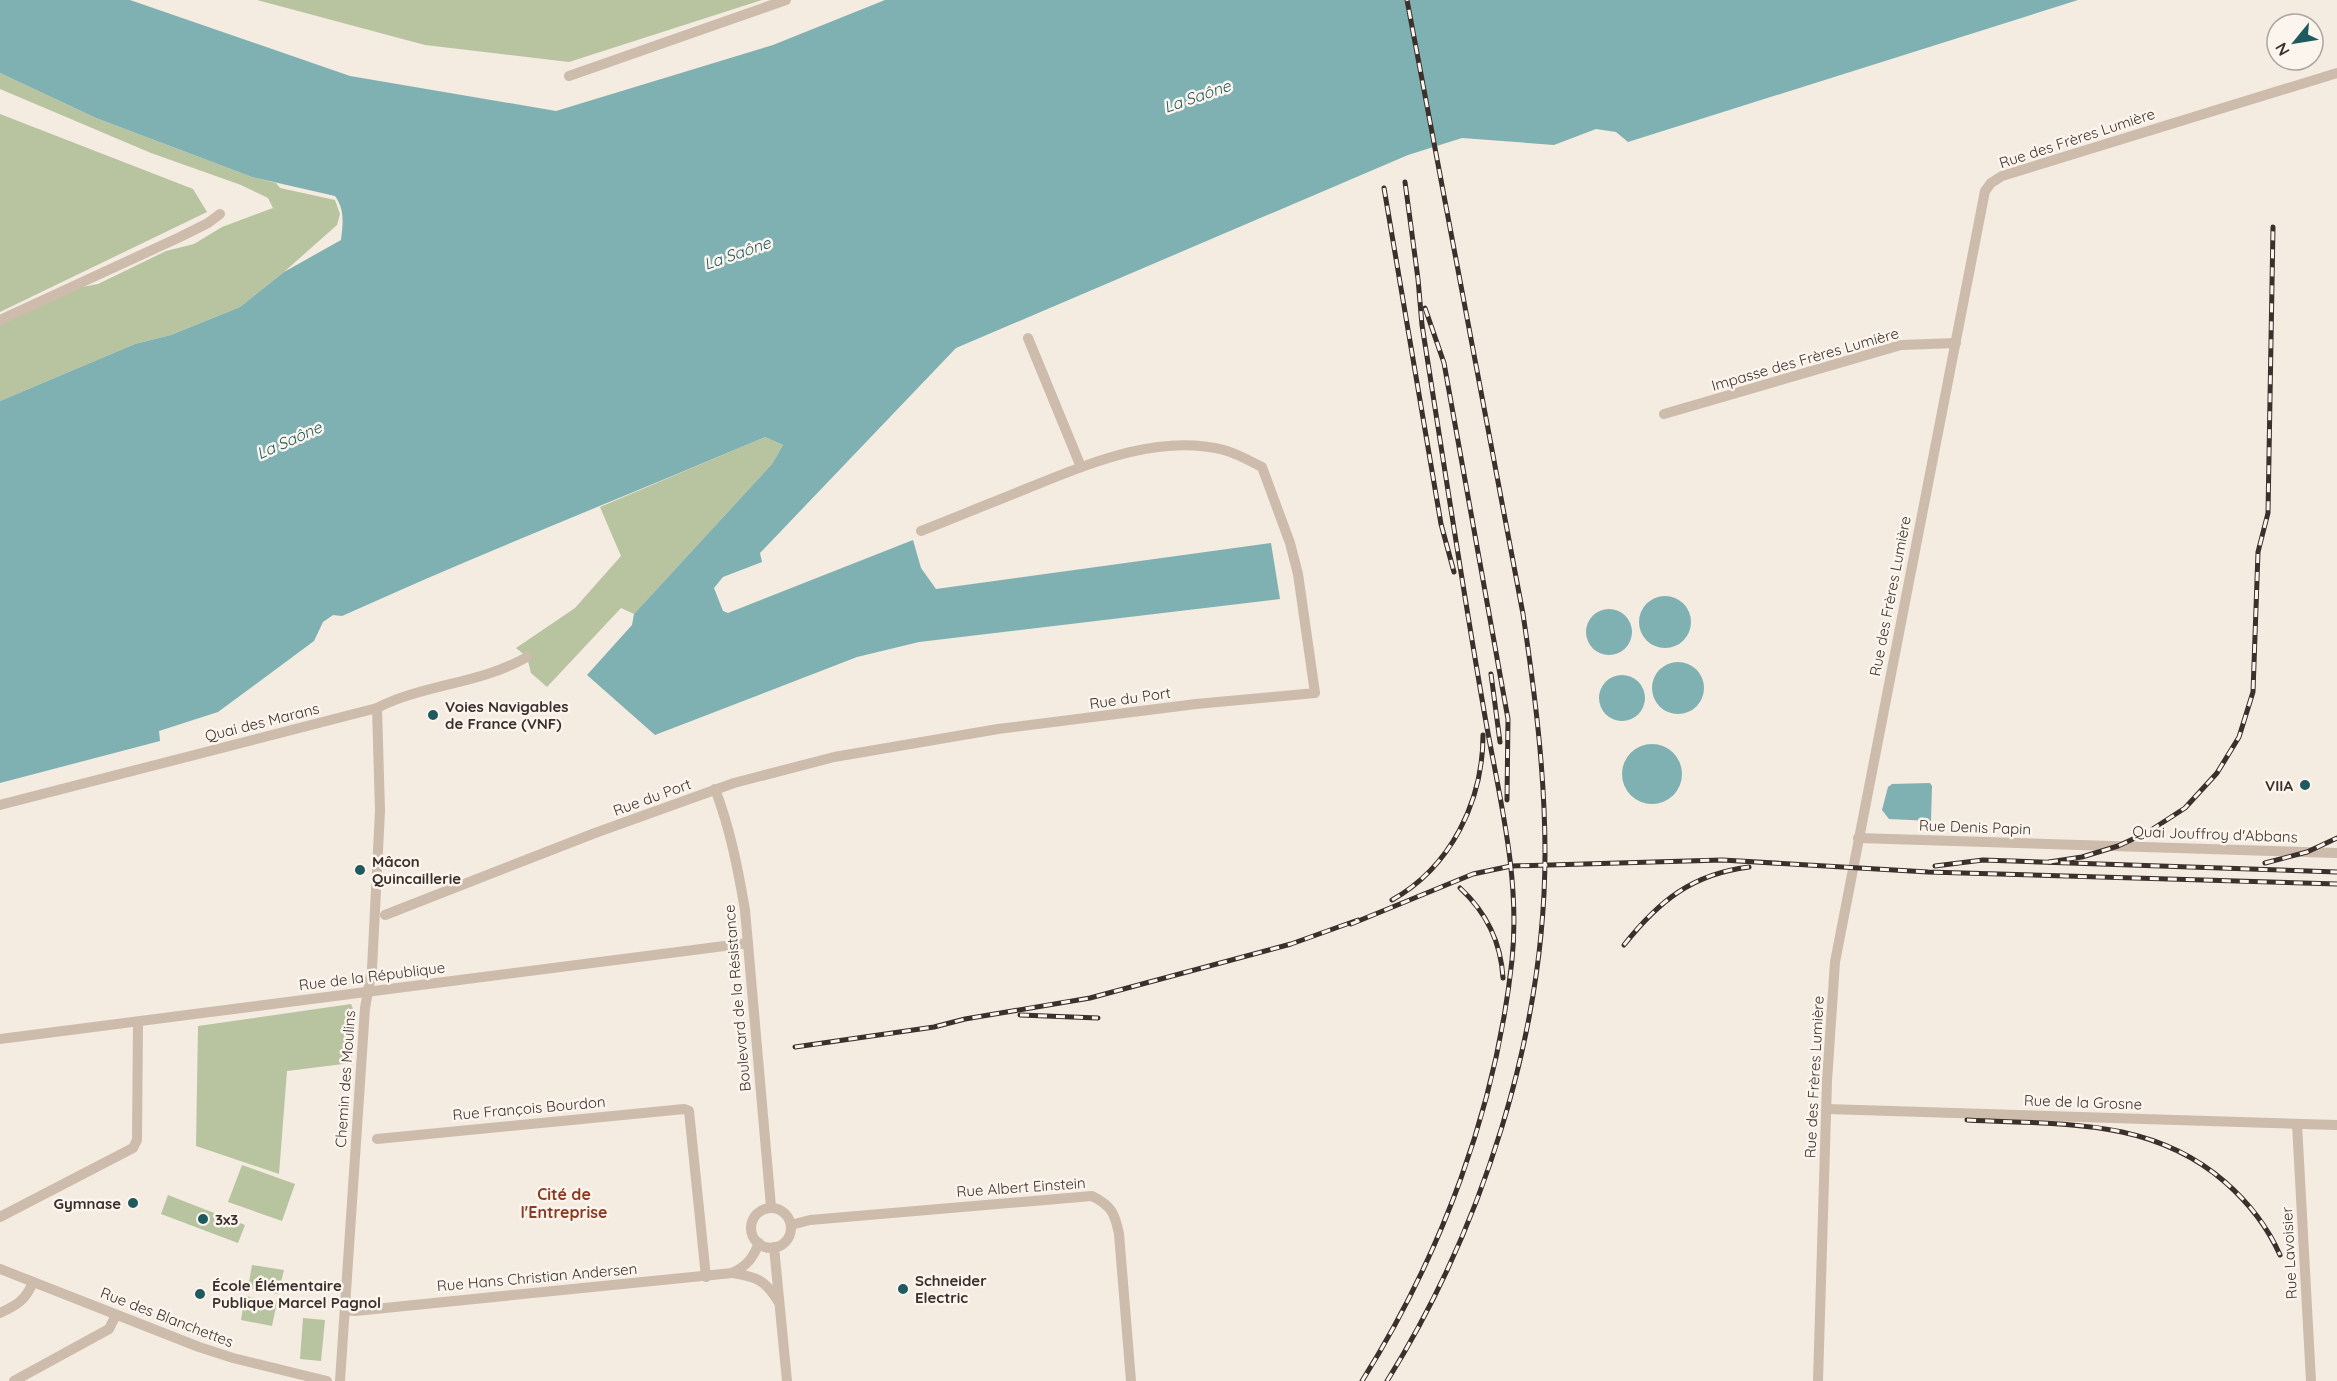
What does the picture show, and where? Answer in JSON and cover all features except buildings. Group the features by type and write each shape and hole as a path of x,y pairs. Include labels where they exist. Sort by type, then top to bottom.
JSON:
{"street":[{"path":"569,76 786,0"},
{"name":"Rue des Frères Lumière","path":"1818,1381 1827,1109 1835,962 1985,191 1991,183 2002,176 2337,73"},
{"path":"0,320 180,237 208,223 220,214"},
{"path":"1028,338 1081,467"},
{"name":"Impasse des Frères Lumière","path":"1664,414 1901,345 1956,343"},
{"name":"Rue du Port","path":"385,915 715,789 834,757 998,729 1196,704 1315,693 1298,574 1290,543 1262,467 1224,450 1153,447 1126,453 1081,467 921,531"},
{"name":"Quai des Marans","path":"0,806 377,708 393,700 491,674 527,657"},
{"name":"Chemin des Moulins","path":"340,1381 367,991 372,969 380,811 377,708"},
{"name":"Boulevard de la Résistance","path":"715,789 722,807 739,874 748,943 771,1208"},
{"name":"Rue Denis Papin","path":"1858,838 2092,845"},
{"name":"Quai Jouffroy d'Abbans","path":"2092,845 2337,853"},
{"name":"Rue de la République","path":"0,1039 748,943"},
{"path":"0,1217 133,1148 137,1140 138,1022"},
{"name":"Rue François Bourdon","path":"376,1138 684,1109 689,1111 706,1277"},
{"name":"Rue de la Grosne","path":"1827,1109 2337,1125"},
{"name":"Rue Lavoisier","path":"2297,1124 2311,1381"},
{"name":"Rue Albert Einstein","path":"791,1225 810,1220 1092,1196 1104,1202 1115,1215 1119,1234 1131,1381"},
{"path":"771,1208 786,1214 791,1225 791,1231 785,1242 774,1247 759,1243 752,1233 753,1220 762,1210 771,1208"},
{"path":"732,1273 741,1269 753,1258 759,1243"},
{"path":"774,1247 787,1381"},
{"name":"Rue des Blanchettes","path":"0,1269 233,1358 327,1381"},
{"name":"Rue Hans Christian Andersen","path":"345,1310 355,1311 732,1273 758,1278 771,1289 779,1302"},
{"path":"0,1313 22,1302 28,1295 33,1282"},
{"path":"14,1381 109,1329 116,1315"}],"green space":[{"path":"257,0 762,0 569,62 425,45"},
{"path":"0,73 96,118 252,177 276,183 280,188 335,200 340,214 337,225 240,307 171,335 135,344 0,401 0,325 77,288 98,284 166,251 194,244 222,227 273,208 268,198 241,185 151,153 0,89"},
{"path":"0,114 193,189 207,212 0,312"},
{"path":"765,437 783,445 772,464 634,614 621,608 547,687 531,673 527,657 516,648 575,608 621,556 600,507"},
{"path":"351,1004 356,1016 351,1063 287,1071 279,1174 196,1146 198,1026"},
{"path":"242,1165 295,1184 282,1221 228,1202"},
{"name":"3x3","path":"168,1195 245,1225 238,1243 161,1214"},
{"path":"252,1265 284,1270 278,1294 248,1288"},
{"path":"245,1296 277,1302 272,1326 241,1320"},
{"path":"303,1318 325,1320 321,1361 300,1359"}],"water":[{"name":"La Saône","path":"0,0 130,0 350,76 556,111 773,45 885,0 2078,0 1628,142 1616,132 1596,129 1554,145 1462,138 1408,155 956,348 760,553 762,562 723,577 714,588 723,611 728,613 913,540 921,568 936,589 1271,543 1280,599 919,642 857,657 655,735 587,675 632,625 634,614 772,464 783,445 765,437 500,547 342,616 333,615 323,622 314,641 218,712 159,731 160,741 0,783 0,401 135,344 171,335 240,307 284,272 341,240 343,222 342,212 335,196 252,177 96,118 0,73"},
{"path":"1660,596 1670,596 1684,603 1691,622 1684,641 1670,648 1660,648 1650,644 1643,637 1639,627 1639,617 1643,607 1650,600"},
{"path":"1609,609 1625,616 1632,632 1625,648 1609,655 1593,648 1586,632 1593,616"},
{"path":"1673,662 1683,662 1697,669 1704,688 1697,707 1683,714 1673,714 1663,710 1656,703 1652,693 1652,683 1656,673 1663,666"},
{"path":"1622,675 1638,682 1645,698 1638,714 1622,721 1606,714 1599,698 1606,682"},
{"path":"1652,744 1669,749 1677,757 1682,774 1677,791 1669,799 1652,804 1635,799 1627,791 1622,774 1627,757 1635,749"},
{"path":"1930,783 1932,786 1931,821 1889,819 1882,810 1888,787 1892,784"}],"railway":[{"path":"1387,1381 1421,1322 1452,1260 1479,1195 1502,1128 1520,1060 1534,990 1542,921 1545,853 1538,734 1523,614 1407,0"},
{"path":"1362,1381 1417,1283 1461,1179 1493,1071 1504,1016 1514,928 1506,832 1475,657 1422,325 1405,182"},
{"path":"1384,188 1441,524 1454,572"},
{"path":"2049,862 2082,857 2118,846 2148,832 2185,808 2217,773 2239,737 2253,692 2258,552 2268,513 2273,227"},
{"path":"1425,308 1444,363 1508,719 1507,800"},
{"path":"1491,674 1500,742"},
{"path":"1392,900 1431,870 1447,851 1460,830 1477,784 1482,760 1483,735"},
{"path":"2265,863 2307,852 2337,838"},
{"path":"1351,924 1473,874 1511,866 1722,860 1928,872 2337,884"},
{"path":"1935,866 1983,860 2337,872"},
{"path":"1624,945 1650,915 1678,892 1710,876 1749,867"},
{"path":"1460,888 1485,918 1499,953 1503,978"},
{"path":"795,1047 934,1027 965,1019 1090,998 1291,944 1358,920"},
{"path":"1020,1015 1098,1018"},
{"path":"1967,1120 2103,1128 2135,1135 2166,1146 2196,1161 2234,1190 2263,1225 2280,1255"}],"place":[{"name":"Voies Navigables de France (VNF)","path":"433,715"},
{"name":"VIIA","path":"2305,785"},
{"name":"Mâcon Quincaillerie","path":"360,870"},
{"name":"Gymnase","path":"133,1203"},
{"name":"3x3","path":"203,1219"},
{"name":"Schneider Electric","path":"903,1289"},
{"name":"École Élémentaire Publique Marcel Pagnol","path":"200,1294"}],"district":[{"name":"Cité de l'Entreprise","path":"564,1203"}]}
